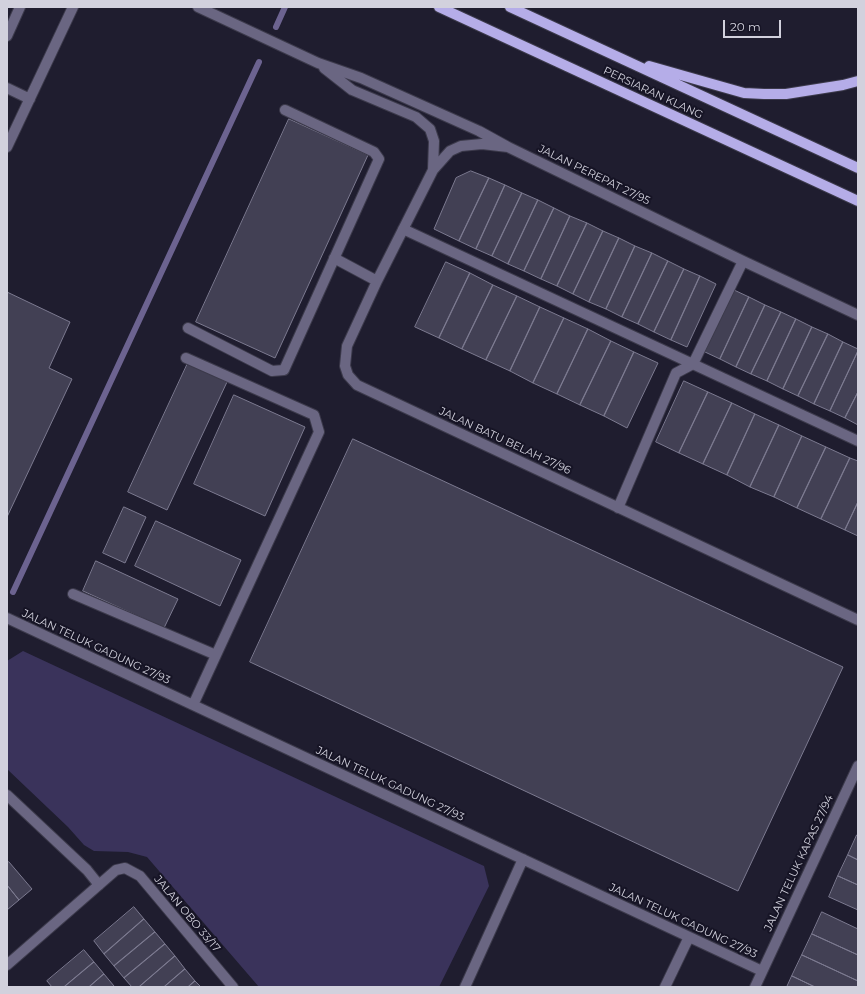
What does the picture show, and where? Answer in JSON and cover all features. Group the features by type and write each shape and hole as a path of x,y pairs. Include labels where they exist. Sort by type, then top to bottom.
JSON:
{"main road":[{"name":"PERSIARAN KLANG","path":"438,7 858,201"},
{"name":"PERSIARAN KLANG","path":"510,7 858,168"},
{"path":"622,59 744,93 786,94 844,85 858,81"}],"street":[{"path":"7,36 20,7"},
{"path":"7,147 73,7"},
{"name":"JALAN PEREPAT 27/95","path":"198,7 318,63 361,78 479,131 508,147 743,261 858,314"},
{"name":"JALAN PEREPAT 27/95","path":"318,63 352,90 416,117 430,129 434,141 433,170"},
{"path":"7,88 30,99"},
{"path":"188,328 272,371 284,370 379,159 374,152 285,110"},
{"path":"433,170 450,151 461,146 482,144 508,147"},
{"name":"JALAN BATU BELAH 27/96","path":"433,170 377,281 347,346 345,366 348,375 357,385 858,620"},
{"path":"403,229 858,441"},
{"path":"334,258 377,281"},
{"path":"618,508 676,373 693,364 743,261"},
{"path":"186,358 314,415 319,432 192,705"},
{"path":"73,594 216,655"},
{"name":"JALAN TELUK GADUNG 27/93","path":"7,618 762,971"},
{"name":"JALAN TELUK KAPAS 27/94","path":"755,987 858,766"},
{"path":"7,795 87,870 99,885 7,965"},
{"path":"465,987 523,859"},
{"name":"JALAN OBO 33/17","path":"99,885 116,870 125,868 140,876 233,987"},
{"path":"665,987 689,937"}],"shaded area":[{"path":"23,651 484,866 489,886 439,987 259,987 147,857 128,852 94,851 84,845 68,827 7,769 7,661"}],"building":[{"path":"289,119 368,155 275,358 196,322"},
{"path":"471,171 489,178 459,241 434,229 456,178"},
{"path":"489,178 505,185 476,249 459,241"},
{"path":"505,185 522,193 492,256 476,249"},
{"path":"522,193 538,200 508,264 492,256"},
{"path":"538,200 554,208 524,271 508,264"},
{"path":"554,208 570,216 541,279 524,271"},
{"path":"570,216 587,223 557,286 541,279"},
{"path":"587,223 603,231 573,294 557,286"},
{"path":"603,231 619,238 589,302 573,294"},
{"path":"619,238 635,246 606,309 589,302"},
{"path":"635,246 652,253 622,317 606,309"},
{"path":"652,253 668,261 638,324 622,317"},
{"path":"668,261 684,269 654,332 638,324"},
{"path":"446,262 470,273 439,338 415,327"},
{"path":"684,269 700,276 671,340 654,332"},
{"path":"470,273 493,285 462,349 439,338"},
{"path":"700,276 716,284 687,347 671,340"},
{"path":"493,285 517,296 486,360 462,349"},
{"path":"734,290 749,297 720,359 705,352"},
{"path":"7,292 70,322 49,368 72,379 7,517"},
{"path":"517,296 540,307 510,371 486,360"},
{"path":"749,297 765,305 736,367 720,359"},
{"path":"765,305 781,312 751,374 736,367"},
{"path":"540,307 564,318 533,383 510,371"},
{"path":"781,312 796,319 767,381 751,374"},
{"path":"564,318 588,329 557,394 533,383"},
{"path":"796,319 812,327 783,389 767,381"},
{"path":"812,327 828,334 798,396 783,389"},
{"path":"588,329 611,341 580,405 557,394"},
{"path":"828,334 843,342 814,404 798,396"},
{"path":"611,341 634,352 604,416 580,405"},
{"path":"843,342 858,349 858,351 830,411 814,404"},
{"path":"858,351 858,392 845,418 830,411"},
{"path":"634,352 658,363 627,428 604,416"},
{"path":"188,363 227,382 167,510 128,492"},
{"path":"684,381 708,392 679,453 656,442"},
{"path":"708,392 732,403 703,464 679,453"},
{"path":"858,392 858,425 845,418"},
{"path":"234,395 305,427 265,516 194,484"},
{"path":"732,403 755,414 727,475 703,464"},
{"path":"755,414 779,425 750,487 727,475"},
{"path":"779,425 802,436 774,497 750,487"},
{"path":"802,436 826,447 797,508 774,497"},
{"path":"353,439 843,667 738,891 250,662"},
{"path":"826,447 850,458 821,519 797,508"},
{"path":"850,458 858,461 858,502 845,530 821,519"},
{"path":"858,502 858,536 845,530"},
{"path":"124,507 146,517 125,563 103,553"},
{"path":"156,521 241,560 220,606 135,566"},
{"path":"96,561 178,599 164,628 83,591"},
{"path":"858,835 858,860 848,855"},
{"path":"848,855 858,860 858,885 838,876"},
{"path":"9,862 32,889 19,900 7,885 7,863"},
{"path":"838,876 858,885 858,910 829,897"},
{"path":"7,885 19,900 7,910"},
{"path":"134,907 144,919 104,954 94,941"},
{"path":"822,912 858,929 858,955 812,934"},
{"path":"144,919 155,932 114,966 104,954"},
{"path":"155,932 165,944 124,978 114,966"},
{"path":"812,934 858,955 858,981 802,955"},
{"path":"165,944 175,956 139,987 132,987 124,978"},
{"path":"84,950 94,962 64,987 52,987 47,981"},
{"path":"802,955 858,981 858,987 815,987 792,976"},
{"path":"175,956 185,969 164,987 139,987"},
{"path":"94,962 104,974 89,987 64,987"},
{"path":"185,969 195,981 188,987 164,987"},
{"path":"104,974 114,986 113,987 89,987"},
{"path":"792,976 815,987 787,987"},
{"path":"195,981 201,987 188,987"}],"waterway":[{"path":"276,27 285,7"},
{"path":"13,592 259,62"}]}
